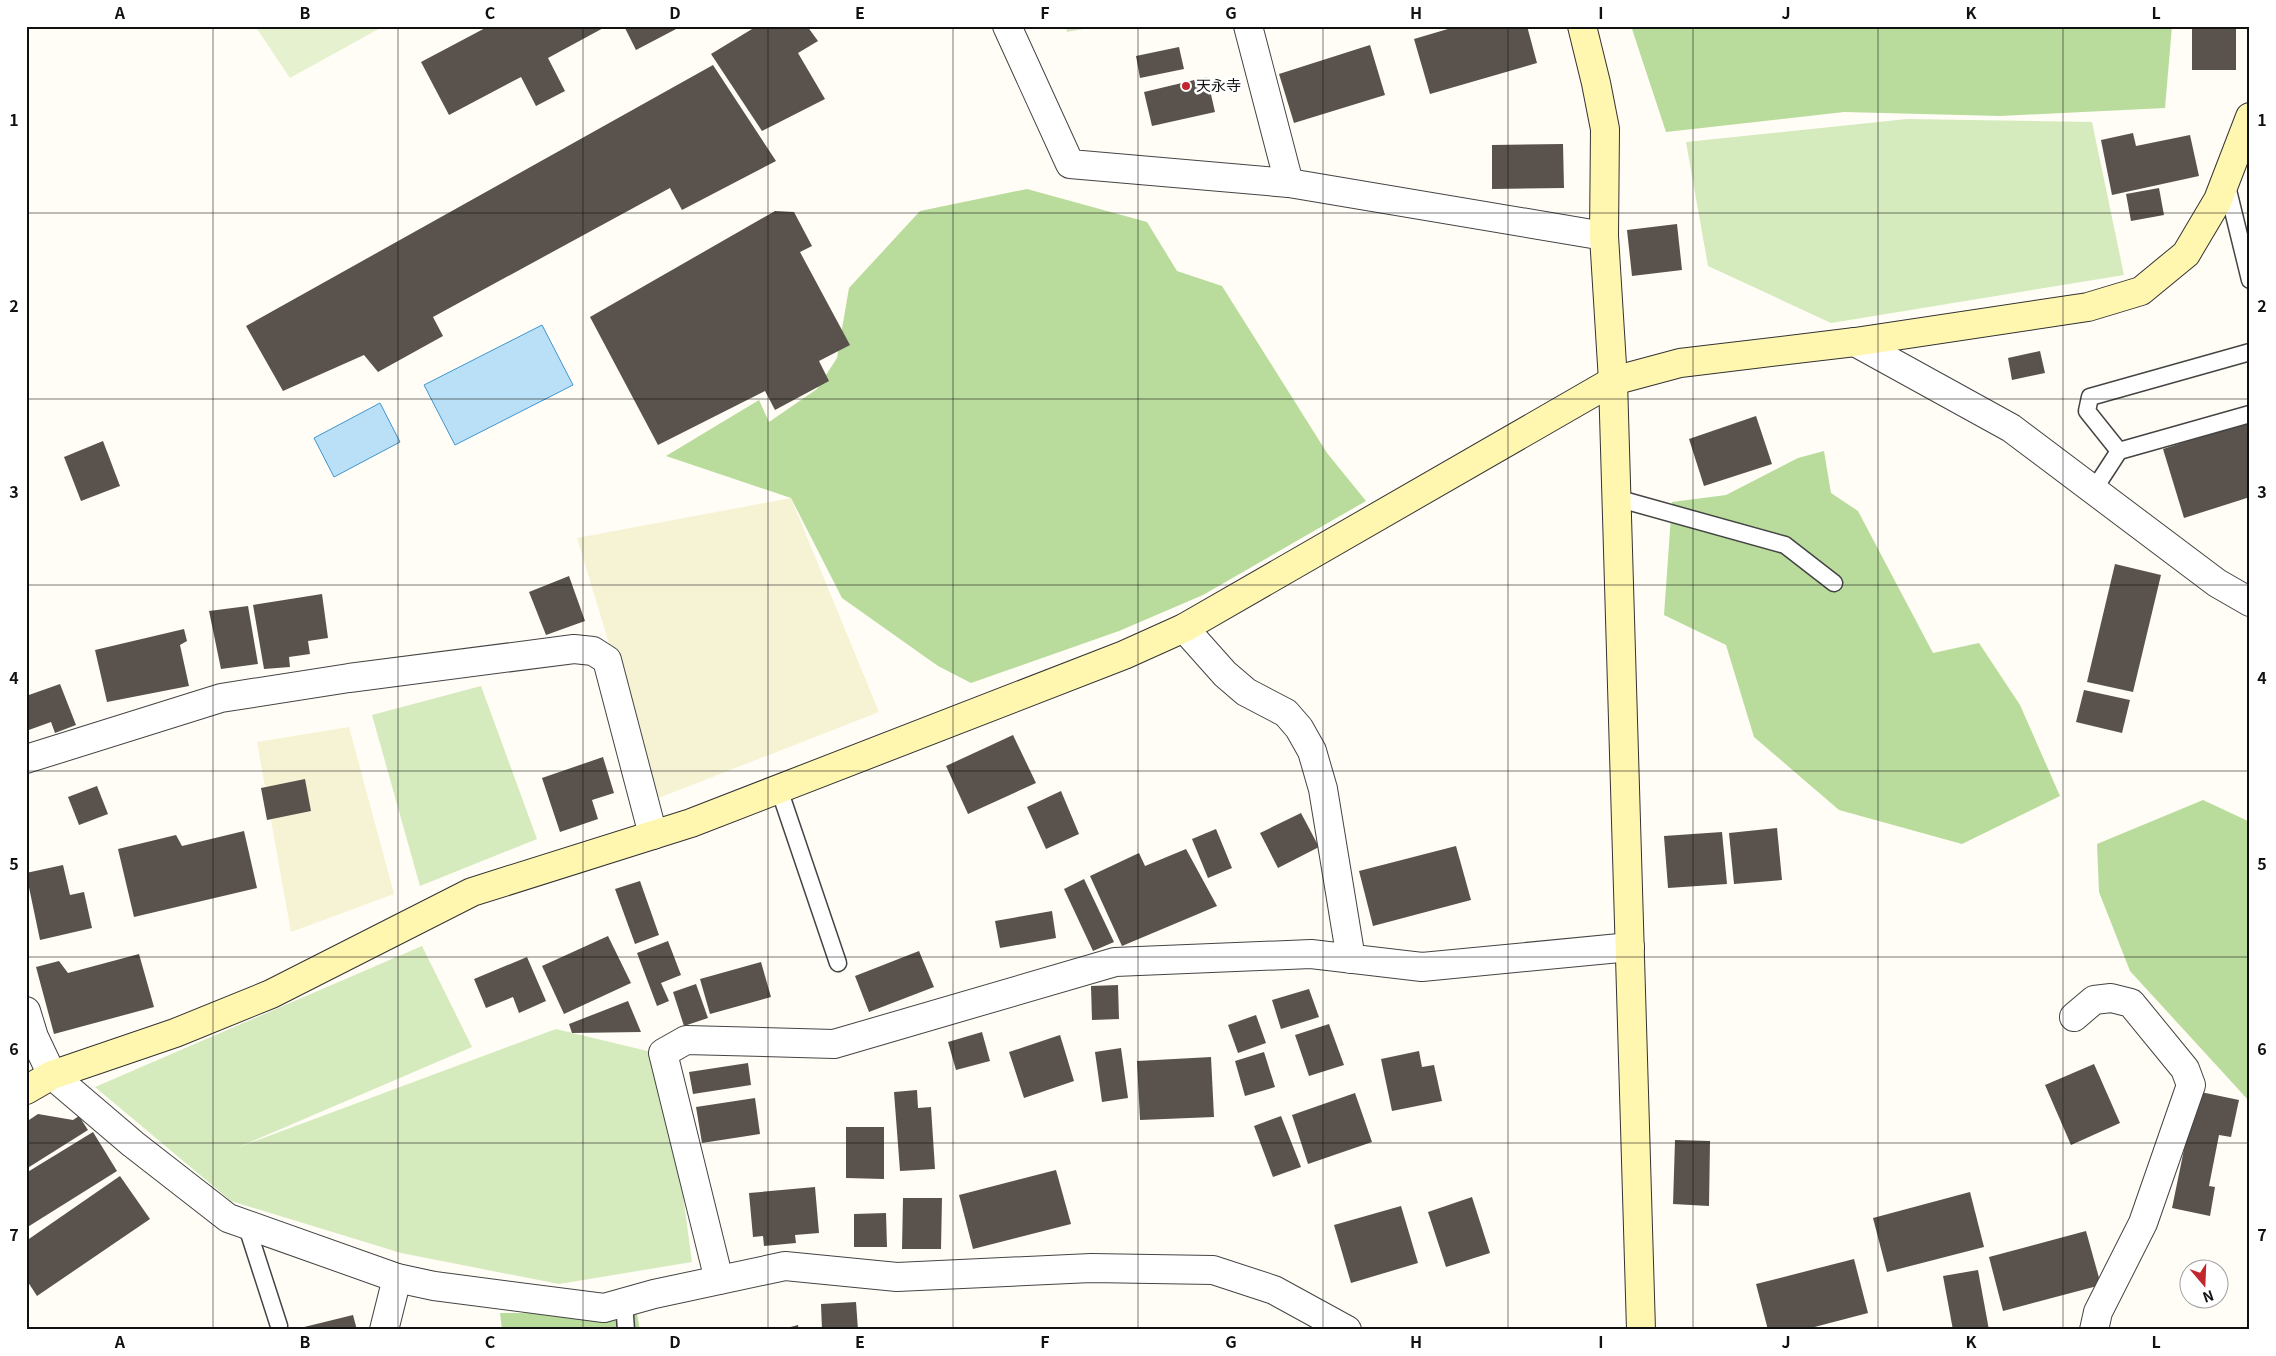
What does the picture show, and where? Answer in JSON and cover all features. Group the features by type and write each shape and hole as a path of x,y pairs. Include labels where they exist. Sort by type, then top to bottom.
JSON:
{"street":[{"path":"1007,26 1070,164 1289,183 1604,236"},
{"path":"1248,26 1289,183"},
{"path":"1582,26 1605,129 1604,236 1616,498 1641,1330"},
{"path":"26,1090 52,1075 176,1032 271,994 472,892 691,823 1124,655 1184,628 1612,381 1680,363 1854,342 2088,307 2141,291 2186,254 2218,200 2250,118"},
{"path":"1854,342 2011,428 2216,583 2250,602"},
{"path":"1184,628 1225,674 1246,692 1286,713 1299,728 1312,751 1323,789 1350,958"},
{"path":"26,759 221,698 349,678 574,649 593,651 607,660 653,834"},
{"path":"719,1280 663,1053 686,1040 834,1044 1115,962 1310,954 1422,967 1630,947"},
{"path":"2074,1017 2094,1000 2111,998 2131,1003 2185,1069 2191,1085 2143,1224 2098,1312 2094,1330"},
{"path":"26,1011 34,1037 52,1075 133,1144 221,1213 228,1218 397,1278 434,1286 604,1308 785,1266 897,1277 1091,1268 1213,1270 1274,1290 1347,1330"},
{"path":"384,1330 397,1278"}],"lane":[{"path":"2226,180 2250,280"},
{"path":"2119,451 2087,411 2090,397 2250,352"},
{"path":"2093,490 2119,451 2250,414"},
{"path":"1616,498 1785,545 1834,583"},
{"path":"779,789 838,963"},
{"path":"246,1224 279,1326"},
{"path":"624,1302 626,1330"}],"shaded area":[{"path":"791,498 879,712 656,799 577,538"},
{"path":"349,727 394,894 291,932 257,742"}],"green space":[{"path":"255,26 384,26 290,78"},
{"path":"1065,26 1099,26 1067,32"},
{"path":"1631,26 2172,26 2165,108 2000,116 1844,112 1666,132"},
{"path":"1907,119 2092,122 2124,275 1831,323 1708,266 1686,142"},
{"path":"1027,189 1147,222 1177,271 1222,286 1327,453 1366,501 1203,595 1119,631 971,683 938,666 842,598 791,498 666,456 759,400 769,422 817,389 837,358 849,288 920,211"},
{"path":"1824,451 1831,493 1858,511 1933,653 1979,643 2020,705 2060,796 1962,844 1839,810 1754,737 1726,645 1664,615 1672,502 1726,495 1798,458"},
{"path":"481,686 537,839 420,886 372,715"},
{"path":"2203,800 2250,822 2250,1102 2130,971 2099,892 2097,844"},
{"path":"422,946 472,1047 239,1147 556,1029 664,1055 692,1262 559,1284 401,1253 231,1201 95,1087"},
{"path":"500,1313 637,1314 640,1330 502,1330"}],"water":[{"path":"542,325 573,385 455,445 424,385"},
{"path":"380,403 400,442 334,477 314,438"}],"building":[{"path":"489,26 607,26 548,58 565,91 536,106 521,77 449,115 421,62"},
{"path":"624,26 677,26 678,28 636,50"},
{"path":"757,26 807,26 818,41 798,53 825,99 762,131 711,54"},
{"path":"1458,26 1527,26 1537,63 1430,94 1414,39"},
{"path":"2192,26 2236,26 2236,70 2192,70"},
{"path":"1370,45 1385,95 1294,123 1279,74"},
{"path":"1179,47 1184,69 1140,78 1136,56"},
{"path":"713,65 776,161 682,210 670,188 433,317 443,336 378,372 364,355 283,391 246,326"},
{"path":"1207,77 1215,112 1152,126 1144,92"},
{"path":"2133,133 2136,146 2190,135 2199,176 2112,195 2101,140"},
{"path":"1563,144 1564,188 1492,189 1492,145"},
{"path":"2159,188 2164,215 2131,221 2126,194"},
{"path":"775,211 794,212 812,246 800,252 850,345 819,361 829,381 775,410 765,391 658,445 590,317"},
{"path":"1677,224 1682,270 1632,276 1627,230"},
{"path":"2040,351 2045,373 2012,380 2008,358"},
{"path":"1756,416 1772,464 1704,486 1689,439"},
{"path":"2250,421 2250,497 2184,518 2163,449"},
{"path":"103,441 120,486 81,501 64,457"},
{"path":"2115,564 2161,575 2133,692 2087,682"},
{"path":"569,576 585,621 546,635 529,592"},
{"path":"322,594 328,638 308,641 310,654 289,657 290,667 264,669 253,605"},
{"path":"248,606 258,664 221,669 209,611"},
{"path":"184,629 187,641 180,645 189,686 107,702 95,650"},
{"path":"60,684 76,725 55,733 51,722 26,731 26,696"},
{"path":"2084,690 2130,700 2122,733 2076,722"},
{"path":"1013,735 1036,783 968,814 946,766"},
{"path":"603,757 614,793 592,800 598,819 560,832 542,778"},
{"path":"305,779 311,811 267,820 261,788"},
{"path":"97,786 108,814 79,825 68,797"},
{"path":"1061,791 1079,834 1046,849 1027,807"},
{"path":"1301,813 1319,847 1278,868 1260,833"},
{"path":"1777,828 1782,880 1734,884 1729,833"},
{"path":"1216,829 1232,868 1208,878 1192,839"},
{"path":"244,831 257,888 134,917 118,849 176,835 182,846"},
{"path":"1722,832 1727,884 1668,888 1664,836"},
{"path":"1456,846 1471,900 1373,926 1359,871"},
{"path":"1186,849 1217,906 1122,946 1090,876 1139,853 1145,866"},
{"path":"63,865 70,895 84,892 92,928 40,940 26,873"},
{"path":"1084,879 1114,942 1093,951 1064,889"},
{"path":"640,881 659,935 635,944 615,889"},
{"path":"1052,911 1056,938 1000,948 995,921"},
{"path":"608,936 631,983 564,1014 542,966"},
{"path":"668,941 681,975 661,983 669,1001 657,1006 637,953"},
{"path":"919,951 934,987 869,1012 855,976"},
{"path":"139,954 154,1007 54,1034 36,967 59,961 68,973"},
{"path":"527,957 546,1001 519,1013 513,997 486,1008 474,979"},
{"path":"761,962 771,997 710,1014 700,979"},
{"path":"696,984 708,1018 684,1026 673,992"},
{"path":"1118,985 1119,1019 1092,1020 1091,986"},
{"path":"1309,989 1319,1017 1281,1029 1272,1000"},
{"path":"628,1001 641,1032 572,1033 569,1024"},
{"path":"1256,1015 1266,1043 1238,1053 1228,1025"},
{"path":"1329,1024 1344,1065 1309,1076 1295,1035"},
{"path":"982,1032 990,1061 956,1070 948,1042"},
{"path":"1060,1035 1074,1081 1024,1098 1009,1052"},
{"path":"1121,1048 1128,1098 1102,1102 1095,1052"},
{"path":"1419,1051 1422,1067 1434,1065 1442,1101 1392,1111 1381,1059"},
{"path":"1264,1052 1275,1087 1245,1096 1235,1061"},
{"path":"1211,1057 1214,1117 1140,1120 1137,1061"},
{"path":"748,1063 751,1085 693,1094 689,1072"},
{"path":"2094,1064 2120,1123 2071,1145 2045,1085"},
{"path":"917,1090 918,1108 931,1107 935,1169 900,1171 894,1092"},
{"path":"2196,1091 2239,1100 2231,1137 2219,1135 2209,1186 2215,1187 2210,1216 2172,1208"},
{"path":"1355,1093 1372,1142 1308,1164 1292,1115"},
{"path":"755,1098 760,1134 702,1143 696,1107"},
{"path":"38,1114 73,1120 79,1116 88,1130 26,1169 26,1122"},
{"path":"1281,1116 1301,1167 1273,1177 1254,1126"},
{"path":"846,1127 884,1127 884,1179 846,1178"},
{"path":"93,1132 117,1171 26,1228 26,1173"},
{"path":"1675,1140 1710,1141 1709,1206 1673,1204"},
{"path":"1056,1170 1071,1224 973,1249 959,1195"},
{"path":"120,1176 150,1219 37,1296 26,1279 26,1241"},
{"path":"815,1187 819,1233 795,1235 796,1243 764,1246 763,1236 753,1237 749,1193"},
{"path":"1970,1192 1984,1247 1887,1272 1873,1218"},
{"path":"1472,1197 1490,1253 1446,1267 1428,1212"},
{"path":"903,1198 942,1198 941,1249 902,1249"},
{"path":"1401,1206 1418,1263 1351,1283 1334,1225"},
{"path":"886,1213 887,1247 854,1247 854,1214"},
{"path":"2086,1231 2101,1285 2003,1311 1989,1257"},
{"path":"1854,1259 1868,1313 1803,1330 1768,1330 1756,1284"},
{"path":"1978,1270 1989,1330 1953,1330 1943,1276"},
{"path":"856,1302 858,1330 822,1330 821,1304"},
{"path":"353,1315 357,1330 296,1330 296,1329"},
{"path":"798,1325 799,1330 783,1330 783,1329"}],"place":[{"name":"天永寺","path":"1186,86"}]}
